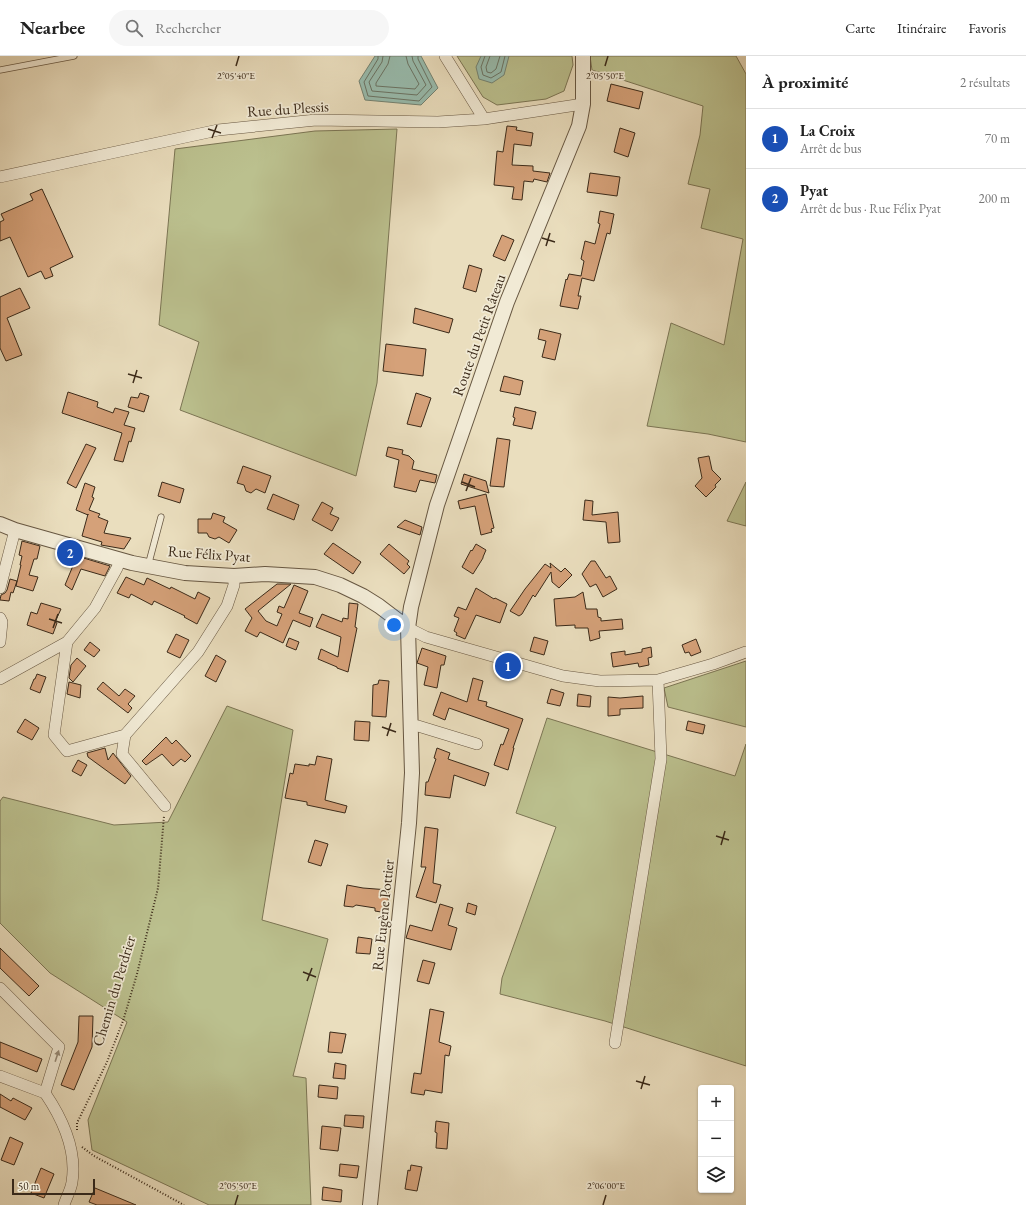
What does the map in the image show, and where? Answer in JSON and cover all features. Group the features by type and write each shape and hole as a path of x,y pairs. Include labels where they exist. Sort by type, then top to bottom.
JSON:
{"street":[{"path":"445,56 484,119"},
{"name":"Route du Petit Râteau","path":"408,628 411,607 437,505 507,302 579,126 583,104 582,56"},
{"name":"Rue du Plessis","path":"0,177 218,130 316,120 438,122 484,119 583,104"},
{"name":"Rue Félix Pyat","path":"0,524 15,530 120,560 185,573 234,576 265,574 315,578 340,585 379,606 408,628"},
{"path":"0,588 15,530"},
{"path":"0,679 67,642 95,608 120,560"},
{"path":"165,806 122,754 125,735 198,652 227,606 234,585 234,576"},
{"path":"0,618 2,622 0,642"},
{"path":"408,628 426,637 562,676 600,681 658,680 713,664 746,652"},
{"name":"Rue Eugène Pottier","path":"370,1205 409,823 412,773 408,628"},
{"path":"67,642 54,735 67,751 125,735"},
{"path":"615,1043 660,759 658,680"},
{"path":"411,725 477,744"},
{"path":"0,988 59,1047 45,1093"},
{"path":"0,1076 45,1093 56,1110 72,1151 72,1183 64,1205"}],"lane":[{"path":"0,70 74,56"},
{"path":"148,566 161,518"}],"path":[{"name":"Chemin du Perdrier","path":"77,1137 77,1123 107,1062 123,1021 137,974 158,888 165,806"},
{"path":"79,1142 82,1147 94,1156 184,1205"}],"green space":[{"path":"457,56 572,56 573,65 564,91 546,99 497,105 483,97"},
{"path":"590,56 736,56 746,74 746,442 708,434 647,426 671,323 724,345 743,239 701,228 710,189 688,184 700,135 703,106 592,70"},
{"path":"397,129 377,383 356,476 180,410 199,342 159,325 175,149 315,131"},
{"path":"746,482 746,526 727,521"},
{"path":"746,661 746,727 668,707 664,688"},
{"path":"227,706 293,730 262,920 328,939 293,1076 306,1078 311,1205 209,1205 92,1150 88,1120 127,1022 50,973 0,923 0,801 3,797 114,825 168,822"},
{"path":"547,718 735,776 746,744 746,1066 605,1021 500,994 502,978 556,827 516,813"}],"water":[{"path":"375,56 421,56 438,88 421,105 365,100 359,81"},
{"path":"481,56 509,56 504,75 492,83 479,79 476,67"}],"building":[{"path":"611,84 643,92 639,109 607,101"},
{"path":"507,126 517,127 516,130 533,133 531,146 514,144 512,165 533,166 533,171 550,173 547,182 534,179 533,182 524,181 522,200 512,199 514,187 494,185 497,151 503,152"},
{"path":"620,128 635,133 628,157 614,152"},
{"path":"590,173 620,177 617,196 587,192"},
{"path":"42,189 73,257 50,268 53,276 45,279 41,271 28,277 10,237 0,241 0,222 4,220 1,214 33,200 30,194"},
{"path":"600,211 614,214 610,234 607,233 594,281 582,278 578,296 581,296 578,309 560,306 566,279 567,280 569,274 581,276 584,261 581,259 585,241 595,244 600,224 598,223"},
{"path":"502,235 514,240 505,261 493,256"},
{"path":"469,265 482,269 476,292 463,288"},
{"path":"20,288 30,308 7,318 22,355 6,361 0,348 0,297"},
{"path":"415,308 453,319 449,333 413,323"},
{"path":"540,329 561,334 555,360 542,357 546,341 538,339"},
{"path":"386,344 426,349 423,376 383,371"},
{"path":"504,376 523,381 520,395 500,391"},
{"path":"68,392 98,402 97,407 113,413 115,408 129,412 124,425 135,428 131,442 129,441 123,462 114,460 122,433 62,413"},
{"path":"140,393 149,396 144,412 128,407 131,397 138,398"},
{"path":"416,393 431,398 421,427 407,424"},
{"path":"515,407 536,412 532,429 513,425 515,418 513,417"},
{"path":"497,438 510,440 504,487 490,486"},
{"path":"86,444 96,448 76,488 67,483"},
{"path":"388,447 403,450 402,454 409,456 414,461 412,469 437,475 435,483 420,480 416,492 394,487 399,460 386,456"},
{"path":"709,456 712,470 721,479 715,485 716,487 706,497 695,486 702,478 698,458"},
{"path":"243,466 271,476 265,493 256,489 251,493 246,491 244,485 237,483"},
{"path":"464,474 486,481 489,493 461,484"},
{"path":"162,482 184,489 180,503 158,496"},
{"path":"85,483 95,487 92,497 94,498 89,510 100,514 98,517 108,521 104,533 131,538 124,549 101,545 102,542 82,536 88,515 76,510"},
{"path":"273,494 299,505 294,520 267,509"},
{"path":"486,494 494,528 491,529 492,532 481,535 475,506 460,509 458,501"},
{"path":"585,500 593,501 592,515 618,512 620,542 608,543 606,522 583,520"},
{"path":"322,502 333,508 330,514 339,518 332,531 312,520"},
{"path":"213,513 225,517 223,522 237,530 229,543 219,537 215,539 209,537 207,533 198,533 198,519 211,519"},
{"path":"405,520 422,527 420,535 397,527"},
{"path":"22,541 40,546 37,559 34,559 29,575 38,577 33,591 16,586 21,565 22,556 19,555"},
{"path":"333,543 361,562 353,574 324,554"},
{"path":"389,544 409,561 407,564 410,567 404,574 380,554"},
{"path":"476,544 486,550 473,574 462,567"},
{"path":"77,556 110,566 105,576 81,569 72,590 65,585"},
{"path":"591,561 595,561 606,578 610,576 617,589 603,597 596,584 590,587 582,574"},
{"path":"550,563 561,572 565,568 572,575 559,588 552,582 551,572 535,597 533,595 522,614 519,616 510,611 545,564 551,568"},
{"path":"126,577 144,585 147,578 170,589 171,587 195,599 198,592 210,598 197,624 184,617 185,616 154,601 152,605 131,594 129,598 117,593"},
{"path":"10,579 17,581 13,593 11,592 9,601 0,600 1,595 7,590"},
{"path":"277,584 291,584 258,611 266,621 277,626 282,614 277,612 279,606 284,608 294,585 308,591 299,613 313,618 310,627 293,620 283,643 260,632 257,637 245,631 252,618 245,609"},
{"path":"476,588 494,599 495,598 507,604 500,623 476,615 465,639 456,635 457,633 454,631 459,618 454,616 458,607 466,610"},
{"path":"583,592 586,609 597,609 598,617 601,618 601,621 622,619 623,629 599,631 600,638 590,641 588,628 575,628 575,625 556,626 554,599 575,597"},
{"path":"41,603 61,609 55,622 57,623 53,634 27,625 31,612 37,614"},
{"path":"349,603 358,604 355,627 357,628 348,672 318,659 321,649 338,657 341,637 316,627 322,614 342,622 343,618 348,619"},
{"path":"176,634 189,640 180,658 167,652"},
{"path":"534,637 548,641 544,655 530,651"},
{"path":"289,638 299,642 296,650 286,646"},
{"path":"696,639 701,652 691,656 689,652 685,653 682,645"},
{"path":"90,642 100,650 94,657 84,650"},
{"path":"651,647 652,657 648,658 649,665 639,667 638,663 613,667 611,653 625,651 625,655 642,652 642,649"},
{"path":"422,648 446,656 444,665 441,665 437,688 424,685 428,667 417,663"},
{"path":"216,655 226,661 216,682 205,676"},
{"path":"77,658 86,666 73,682 69,678 71,665"},
{"path":"37,674 46,677 40,693 30,689"},
{"path":"473,678 483,681 478,700 487,702 486,706 523,719 513,748 508,770 494,765 501,744 503,745 509,729 449,708 445,720 433,715 441,692 467,702"},
{"path":"379,680 389,681 386,717 372,716 373,685 378,684"},
{"path":"69,682 81,685 80,698 67,694"},
{"path":"103,682 119,696 125,689 135,696 128,704 132,708 128,713 97,689"},
{"path":"551,689 564,693 560,706 547,703"},
{"path":"578,694 591,696 590,707 577,706"},
{"path":"643,696 643,708 620,709 620,715 608,716 608,697 620,698"},
{"path":"25,719 39,728 32,740 17,732"},
{"path":"355,721 370,722 369,741 354,740"},
{"path":"688,721 705,725 703,734 686,730"},
{"path":"166,737 172,744 176,740 191,756 185,762 181,759 173,766 162,754 146,765 142,761"},
{"path":"105,748 108,760 113,753 131,776 125,784 88,757 87,753"},
{"path":"437,748 450,753 448,759 489,773 485,786 454,775 450,798 425,795 426,782 428,782 436,759 434,758"},
{"path":"317,756 332,759 325,800 347,806 345,813 307,805 307,802 285,798 290,773 293,774 295,764 309,766 309,764 315,765"},
{"path":"78,760 87,765 81,776 72,771"},
{"path":"425,827 438,829 433,883 441,885 436,903 416,897 426,867 421,867"},
{"path":"315,840 328,844 321,866 308,862"},
{"path":"347,885 389,890 387,913 375,911 375,908 356,905 353,907 344,906"},
{"path":"468,903 477,906 475,915 466,912"},
{"path":"440,904 453,908 448,925 457,928 451,950 406,938 410,925 432,931"},
{"path":"358,937 372,939 370,954 356,953"},
{"path":"0,948 39,986 29,996 0,968"},
{"path":"423,960 435,963 429,984 417,981"},
{"path":"430,1009 444,1012 439,1042 451,1046 449,1056 445,1055 442,1093 425,1090 424,1095 411,1093 414,1073 421,1074"},
{"path":"79,1016 93,1016 92,1047 74,1090 61,1085 78,1042"},
{"path":"330,1032 346,1034 342,1053 328,1052"},
{"path":"0,1042 42,1059 37,1072 0,1057"},
{"path":"335,1063 346,1065 345,1079 333,1078"},
{"path":"319,1085 338,1087 337,1099 318,1097"},
{"path":"0,1094 11,1101 13,1098 32,1108 25,1120 0,1107"},
{"path":"345,1115 364,1116 363,1128 344,1126"},
{"path":"436,1121 449,1123 447,1149 436,1148"},
{"path":"322,1126 341,1128 338,1151 320,1149"},
{"path":"10,1137 23,1143 14,1165 1,1160"},
{"path":"340,1164 359,1166 357,1178 339,1176"},
{"path":"411,1165 422,1167 417,1191 405,1189 408,1170 410,1171"},
{"path":"41,1168 54,1174 44,1198 31,1193"},
{"path":"323,1187 342,1190 341,1202 322,1200"},
{"path":"95,1188 136,1205 97,1205 89,1202"}],"place":[{"name":"Pyat","path":"70,553"},
{"name":"La Croix","path":"508,666"}]}
